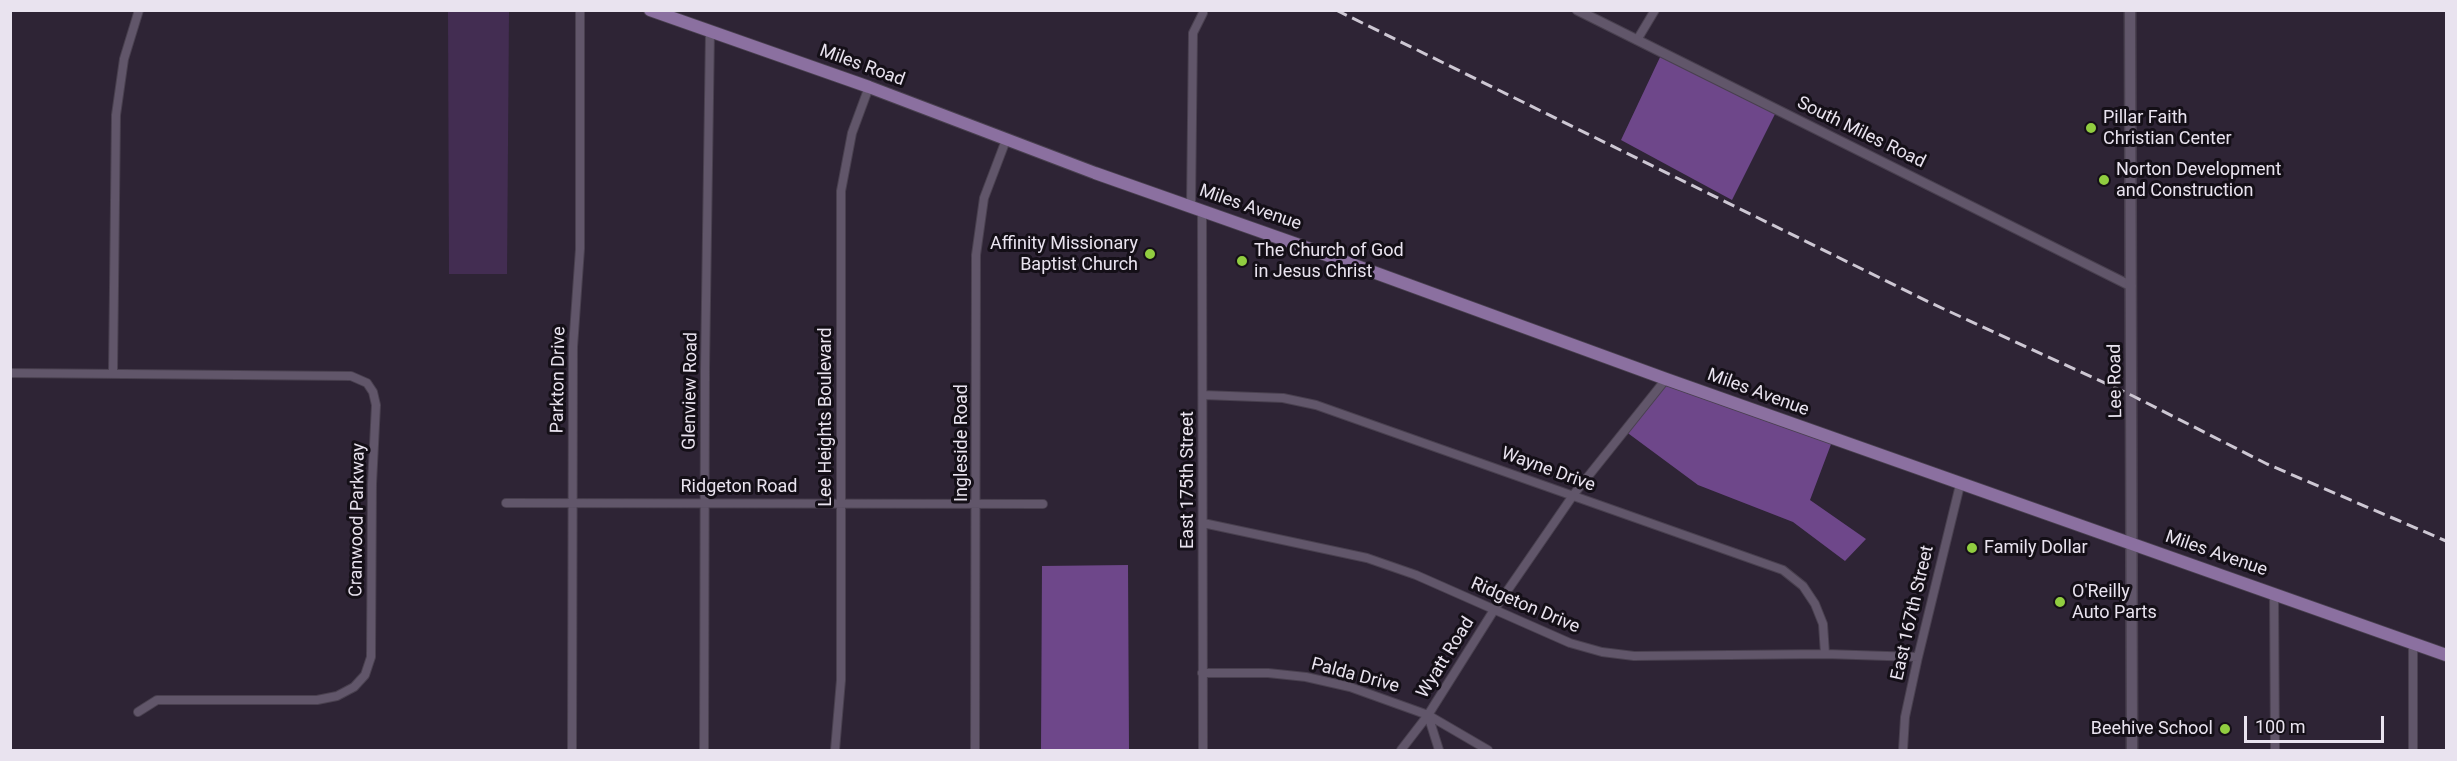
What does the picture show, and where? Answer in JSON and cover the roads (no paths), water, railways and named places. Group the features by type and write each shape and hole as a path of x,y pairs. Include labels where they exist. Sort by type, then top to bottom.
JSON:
{"main road":[{"name":"Miles Road","path":"650,10 869,87 1059,159"},
{"name":"Lee Road","path":"2130,10 2132,750"},
{"name":"Miles Avenue","path":"1059,159 1666,379 2446,655"}],"street":[{"path":"113,373 117,106 124,59 140,10"},
{"name":"Parkton Drive","path":"572,750 573,346 580,249 580,10"},
{"name":"South Miles Road","path":"1577,10 2131,286"},
{"path":"1636,40 1655,10"},
{"name":"East 175th Street","path":"1203,13 1193,33 1203,395 1203,750"},
{"name":"Glenview Road","path":"704,750 710,31"},
{"name":"Lee Heights Boulevard","path":"835,750 840,680 841,191 852,132 869,87"},
{"name":"Ingleside Road","path":"975,750 976,255 984,198 1006,140"},
{"name":"Cranwood Parkway","path":"10,373 351,376 367,383 373,392 376,405 372,484 371,657 365,675 354,687 337,696 317,700 157,700 138,712"},
{"name":"Wyatt Road","path":"1401,750 1428,715 1494,610 1574,494 1666,379"},
{"name":"Wayne Drive","path":"1203,395 1283,398 1316,405 1574,494 1784,570 1803,586 1815,604 1823,624 1825,654"},
{"name":"East 167th Street","path":"1902,750 1905,717 1918,657 1960,484"},
{"name":"Ridgeton Road","path":"506,503 1043,504"},
{"name":"Ridgeton Drive","path":"1203,523 1366,558 1570,643 1602,652 1634,656 1825,654 1918,657"},
{"path":"2274,593 2275,750"},
{"path":"2413,642 2413,750"},
{"name":"Palda Drive","path":"1202,673 1268,673 1306,677 1350,687 1428,715 1488,750"},
{"path":"1428,715 1439,750"}],"railway":[{"path":"1336,10 1933,304 2133,396 2267,464 2446,541"}],"place":[{"name":"Pillar Faith Christian Center","path":"2091,128"},
{"name":"Norton Development and Construction","path":"2104,180"},
{"name":"Affinity Missionary Baptist Church","path":"1150,254"},
{"name":"The Church of God in Jesus Christ","path":"1242,261"},
{"name":"Family Dollar","path":"1972,548"},
{"name":"O'Reilly Auto Parts","path":"2060,602"},
{"name":"Beehive School","path":"2225,729"}]}
